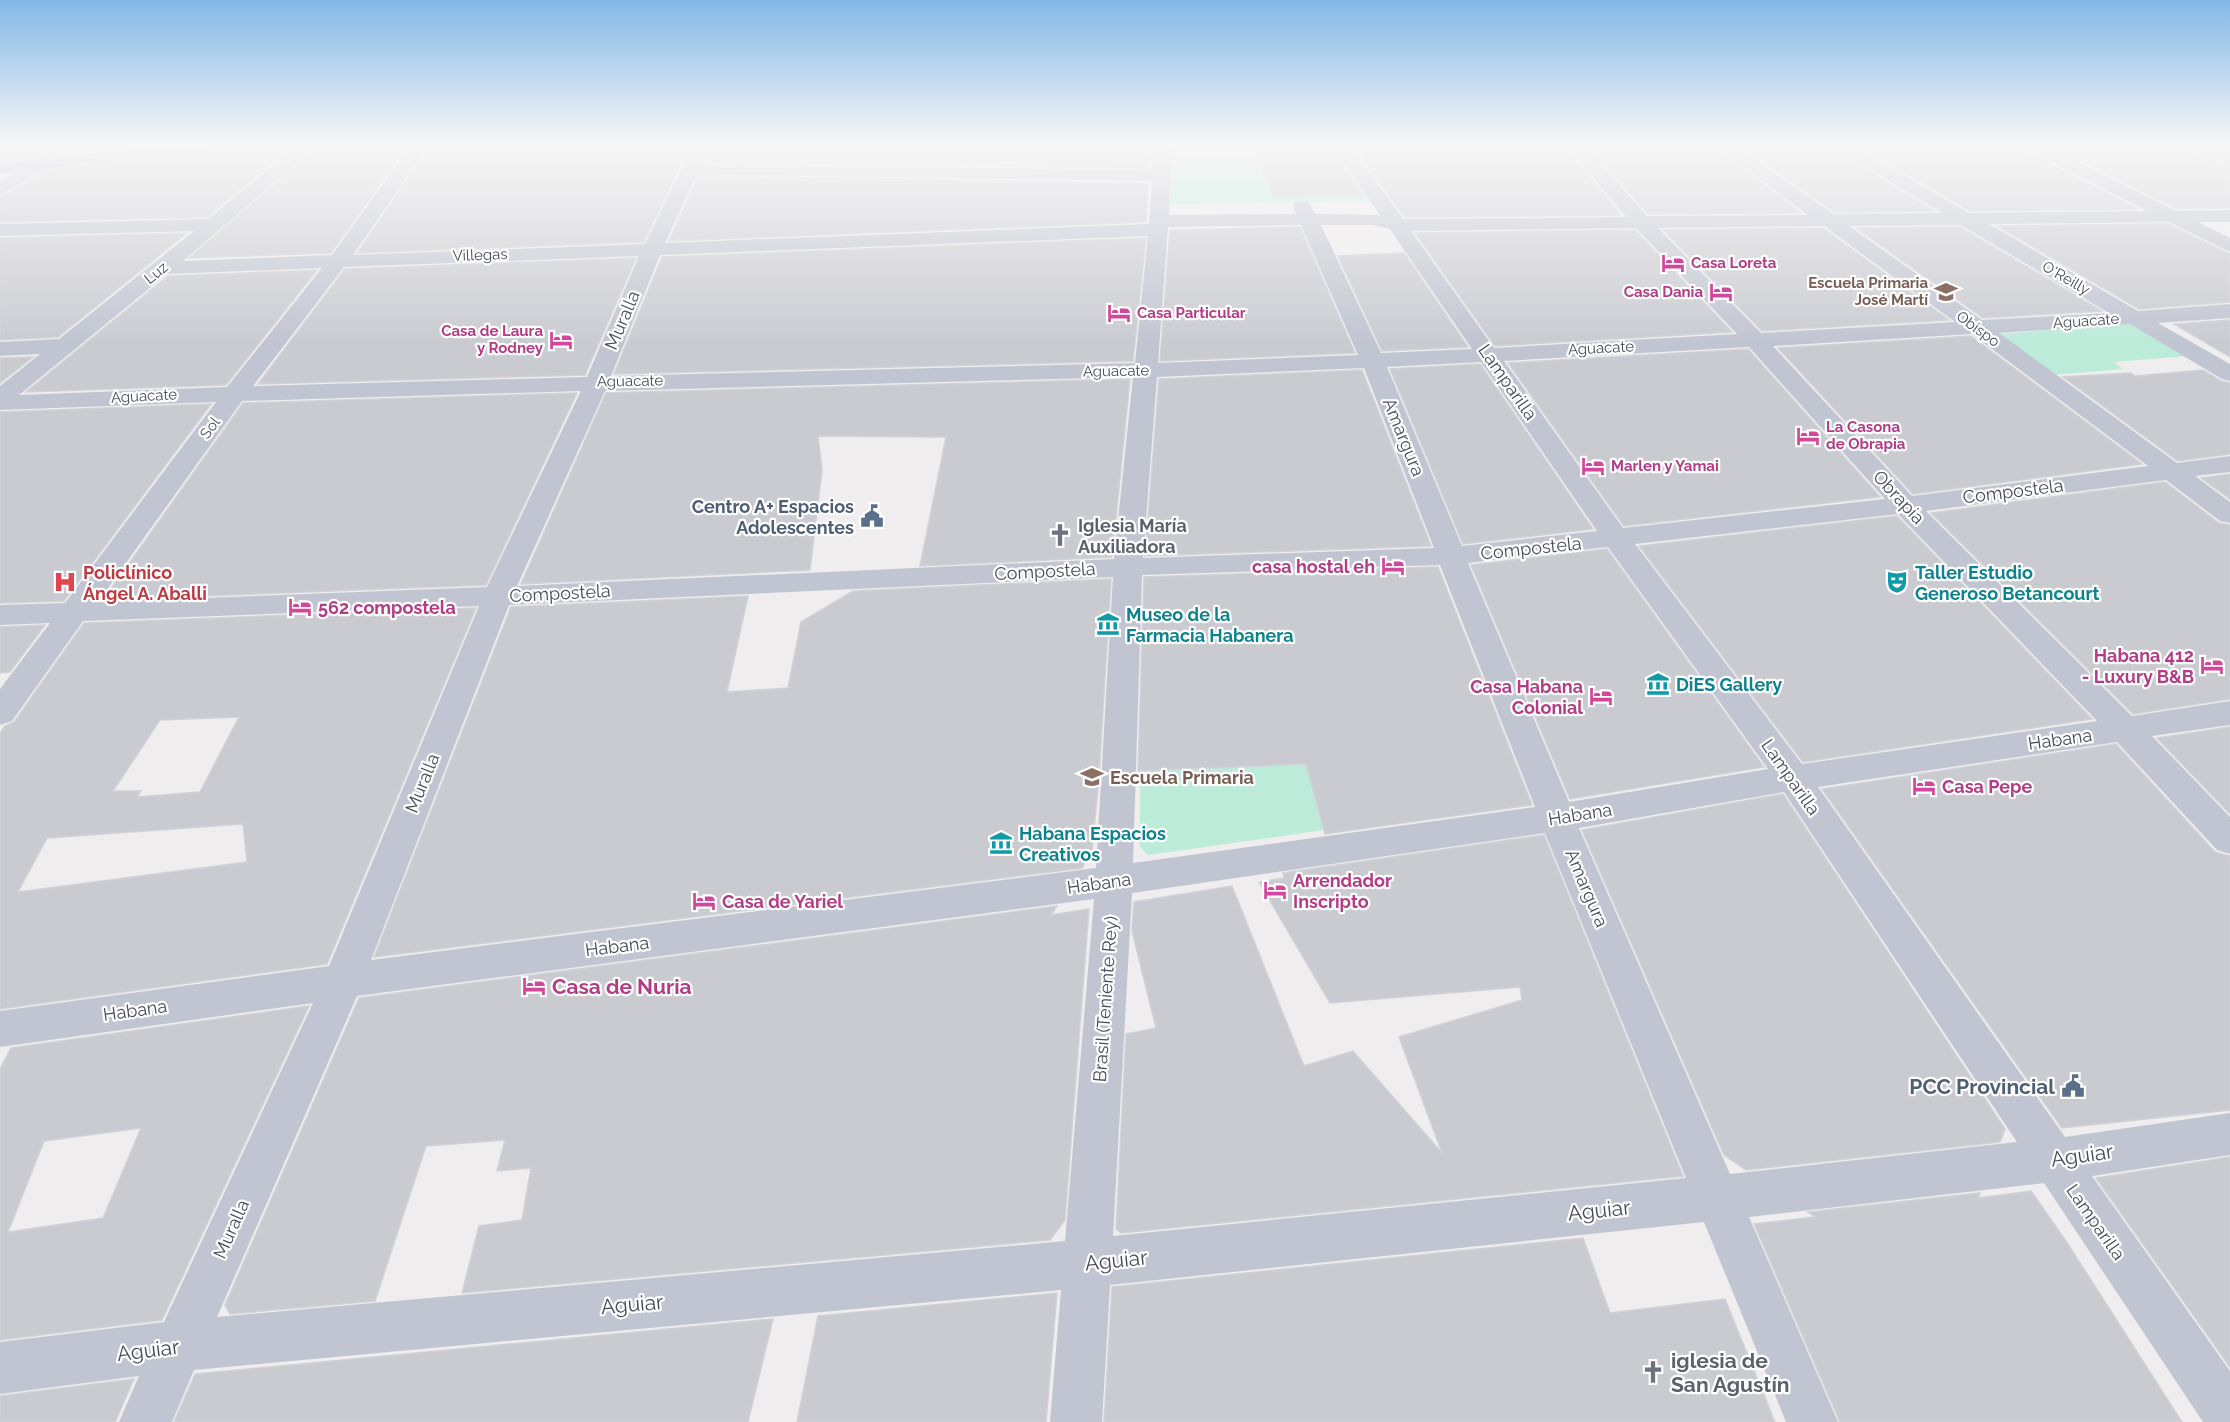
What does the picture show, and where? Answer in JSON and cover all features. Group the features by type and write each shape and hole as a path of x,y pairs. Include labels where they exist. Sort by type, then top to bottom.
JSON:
{"street":[{"name":"Luz","path":"0,398 230,211"},
{"name":"Sol","path":"0,713 236,392 338,261 373,211"},
{"name":"Muralla","path":"146,1422 343,981 498,596 597,381 652,249 670,211"},
{"name":"Brasil (Teniente Rey)","path":"1076,1422 1114,881 1128,567 1159,211"},
{"name":"Villegas","path":"162,268 652,249 1305,213 1372,219 1385,211"},
{"name":"Lamparilla","path":"1388,211 1616,538 1793,778 2230,1416"},
{"name":"Villegas","path":"1416,211 1641,222 2230,216"},
{"name":"Obrapía","path":"1632,211 1755,340 1905,505 2126,730 2230,840"},
{"name":"Obispo","path":"1817,211 2230,515"},
{"name":"O'Reilly","path":"1951,211 2230,374"},
{"path":"2165,211 2230,246"},
{"name":"Amargura","path":"1305,213 1372,362 1557,818 1812,1422"},
{"path":"0,230 214,225"},
{"name":"Aguacate","path":"0,403 236,392 597,381 1146,370 1372,362 1978,328 2230,311"},
{"path":"0,349 65,346"},
{"name":"Compostela","path":"0,615 498,596 1128,567 1452,556 1905,505 2230,464"},
{"name":"Habana","path":"0,1029 343,981 1114,881 1557,818 1793,778 2230,713"},
{"name":"Aguiar","path":"0,1368 178,1346 1087,1263 1716,1198 2053,1160 2230,1134"}],"green space":[{"path":"2135,323 2187,356 2114,362 2123,369 2052,375 1999,334"},
{"path":"1306,764 1324,830 1148,855 1140,847 1140,771"}],"building":[{"path":"0,211 214,211 207,217 0,222"},
{"path":"243,211 361,211 331,253 189,258"},
{"path":"386,211 659,211 644,242 357,253"},
{"path":"682,211 1147,211 1146,222 669,241"},
{"path":"1400,211 1618,211 1621,215 1404,217"},
{"path":"1646,211 1801,213 1648,214"},
{"path":"2168,224 2230,254 2230,302 2139,309 1997,226"},
{"path":"1300,227 1355,353 1160,361 1170,230"},
{"path":"1960,227 2102,311 1983,318 1856,228"},
{"path":"1823,228 1949,320 1762,331 1663,230"},
{"path":"1635,230 1732,332 1495,346 1415,233"},
{"path":"187,233 58,337 0,340 0,238"},
{"path":"1146,238 1133,361 614,374 662,257"},
{"path":"1404,253 1468,347 1382,351 1338,256"},
{"path":"636,258 585,375 258,384 345,269"},
{"path":"317,270 226,385 26,392 168,276"},
{"path":"2230,320 2230,357 2174,324"},
{"path":"1971,336 2142,464 1913,494 1778,348"},
{"path":"1748,349 1880,497 1624,526 1508,363"},
{"path":"33,357 0,383 0,358"},
{"path":"1480,364 1593,529 1463,544 1390,369"},
{"path":"1362,370 1431,546 1145,556 1159,379"},
{"path":"2203,370 2221,381 2230,383 2230,454 2178,461 2063,377 2131,373 2135,376"},
{"path":"1130,379 1112,557 920,566 946,437 818,436 822,470 810,570 521,584 606,393"},
{"path":"577,393 486,585 103,600 243,403"},
{"path":"211,404 64,601 0,603 0,412"},
{"path":"2230,474 2230,499 2201,478"},
{"path":"2165,482 2219,523 2230,525 2230,699 2133,714 1931,513"},
{"path":"1897,516 2092,719 1803,762 1639,546"},
{"path":"1607,549 1764,767 1570,799 1471,565"},
{"path":"1438,567 1532,805 1325,834 1306,764 1138,771 1144,577"},
{"path":"1111,579 1092,852 1082,868 374,957 511,607 748,596 727,692 788,688 801,622 853,591"},
{"path":"476,608 327,964 0,1009 0,733 5,726 14,722 84,623","holes":["239,717 200,792 137,797 141,791 113,791 160,720","243,824 247,862 18,892 47,838"]},
{"path":"45,625 10,672 0,673 0,627"},
{"path":"2230,727 2230,814 2157,738"},
{"path":"2116,744 2215,852 2230,856 2230,1110 2062,1128 1822,789"},
{"path":"1783,794 2005,1129 2000,1142 1746,1170 1724,1155 1582,830"},
{"path":"1544,835 1683,1176 1121,1233 1116,1229 1126,1034 1156,1028 1132,931 1134,902 1232,886 1304,1066 1353,1051 1442,1153 1399,1037 1522,1000 1520,987 1330,1003 1259,882 1284,878 1283,873"},
{"path":"1057,906 1051,915 1089,909 1065,1220 1050,1240 462,1293 479,1226 522,1220 531,1168 497,1171 505,1140 426,1146 375,1301 230,1314 225,1305 359,998"},
{"path":"309,1006 162,1320 0,1340 0,1069 11,1048","holes":["141,1128 103,1218 8,1232 44,1141"]},
{"path":"2230,1157 2230,1367 2096,1178"},
{"path":"2031,1191 2066,1241 2182,1422 1840,1422 1754,1224 1815,1217 1808,1212 1980,1193 1978,1198"},
{"path":"1583,1238 1610,1313 1725,1299 1775,1422 1104,1422 1112,1287"},
{"path":"1057,1293 1046,1422 797,1422 818,1316"},
{"path":"773,1319 748,1422 174,1422 195,1374"},
{"path":"134,1379 115,1422 0,1422 0,1396"}],"place":[{"name":"Casa Loreta","path":"1673,263"},
{"name":"Casa Dania","path":"1721,292"},
{"name":"Escuela Primaria José Martí","path":"1946,292"},
{"name":"Casa Particular","path":"1119,313"},
{"name":"Casa de Laura y Rodney","path":"561,340"},
{"name":"La Casona de Obrapia","path":"1808,436"},
{"name":"Marlen y Yamai","path":"1593,466"},
{"name":"Centro A+ Espacios Adolescentes","path":"872,516"},
{"name":"Iglesia María Auxiliadora","path":"1060,535"},
{"name":"casa hostal eh","path":"1393,566"},
{"name":"Policlínico Ángel A. Aballi","path":"65,582"},
{"name":"Taller Estudio Generoso Betancourt","path":"1897,582"},
{"name":"562 compostela","path":"300,607"},
{"name":"Museo de la Farmacia Habanera","path":"1108,624"},
{"name":"Habana 412 - Luxury B&B","path":"2212,665"},
{"name":"DiES Gallery","path":"1658,684"},
{"name":"Casa Habana Colonial","path":"1601,696"},
{"name":"Escuela Primaria","path":"1092,777"},
{"name":"Casa Pepe","path":"1924,786"},
{"name":"Habana Espacios Creativos","path":"1001,843"},
{"name":"Arrendador Inscripto","path":"1275,890"},
{"name":"Casa de Yariel","path":"704,901"},
{"name":"Casa de Nuria","path":"534,986"},
{"name":"PCC Provincial","path":"2073,1086"},
{"name":"iglesia de San Agustín","path":"1653,1372"}]}
